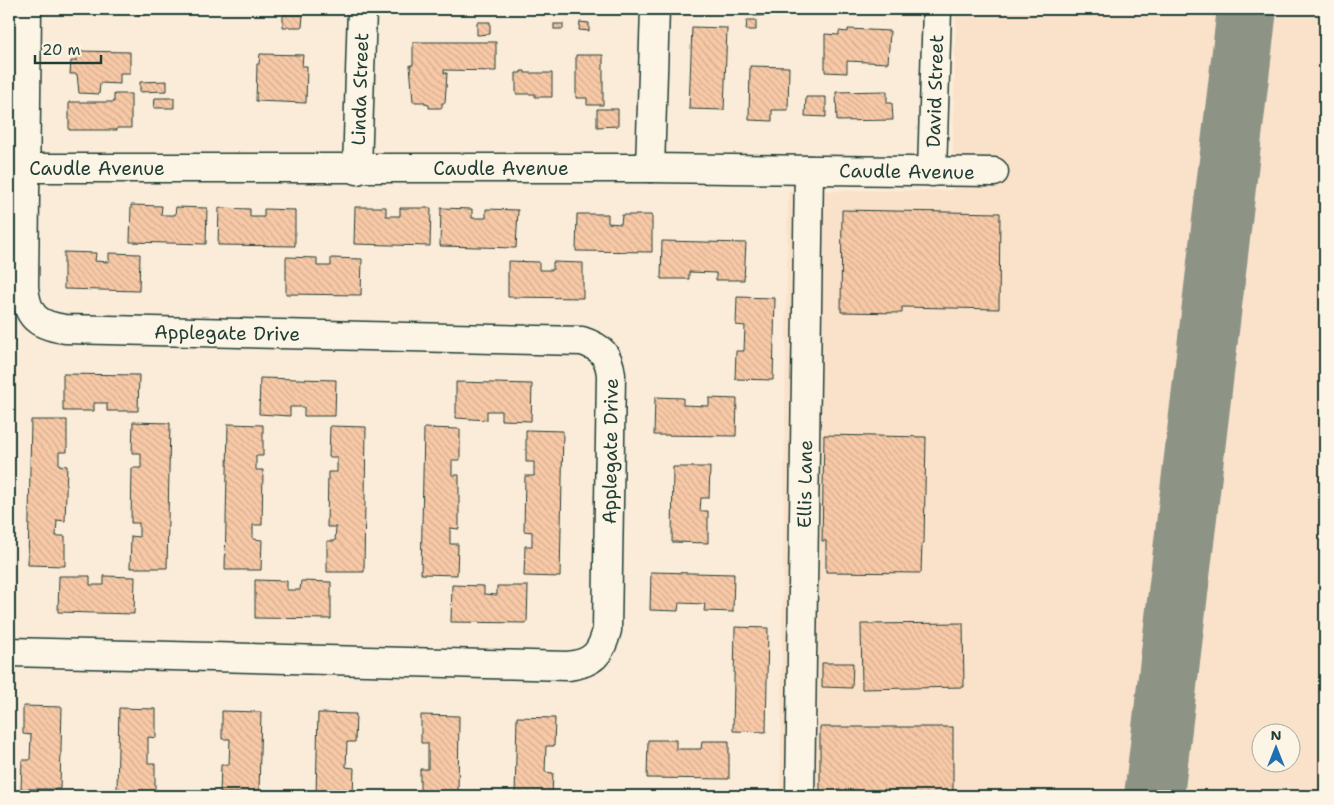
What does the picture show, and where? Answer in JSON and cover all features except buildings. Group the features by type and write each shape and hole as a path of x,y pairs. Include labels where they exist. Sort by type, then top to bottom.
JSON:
{"street":[{"name":"Applegate Drive","path":"9,652 568,666 584,664 596,655 604,644 607,630 611,375 610,363 604,352 595,345 582,341 65,328 46,326 33,317 26,303 24,287 17,168 27,9"},
{"name":"Linda Street","path":"357,170 362,9"},
{"path":"650,168 655,9"},
{"name":"David Street","path":"932,172 937,9"},
{"name":"Caudle Avenue","path":"17,168 357,170 650,168 994,172"},
{"name":"Ellis Lane","path":"800,796 809,170"}],"shaded area":[{"path":"956,9 1325,9 1325,796 780,796 788,191 952,190"}],"taxiway":[{"path":"1154,796 1247,9"}]}
